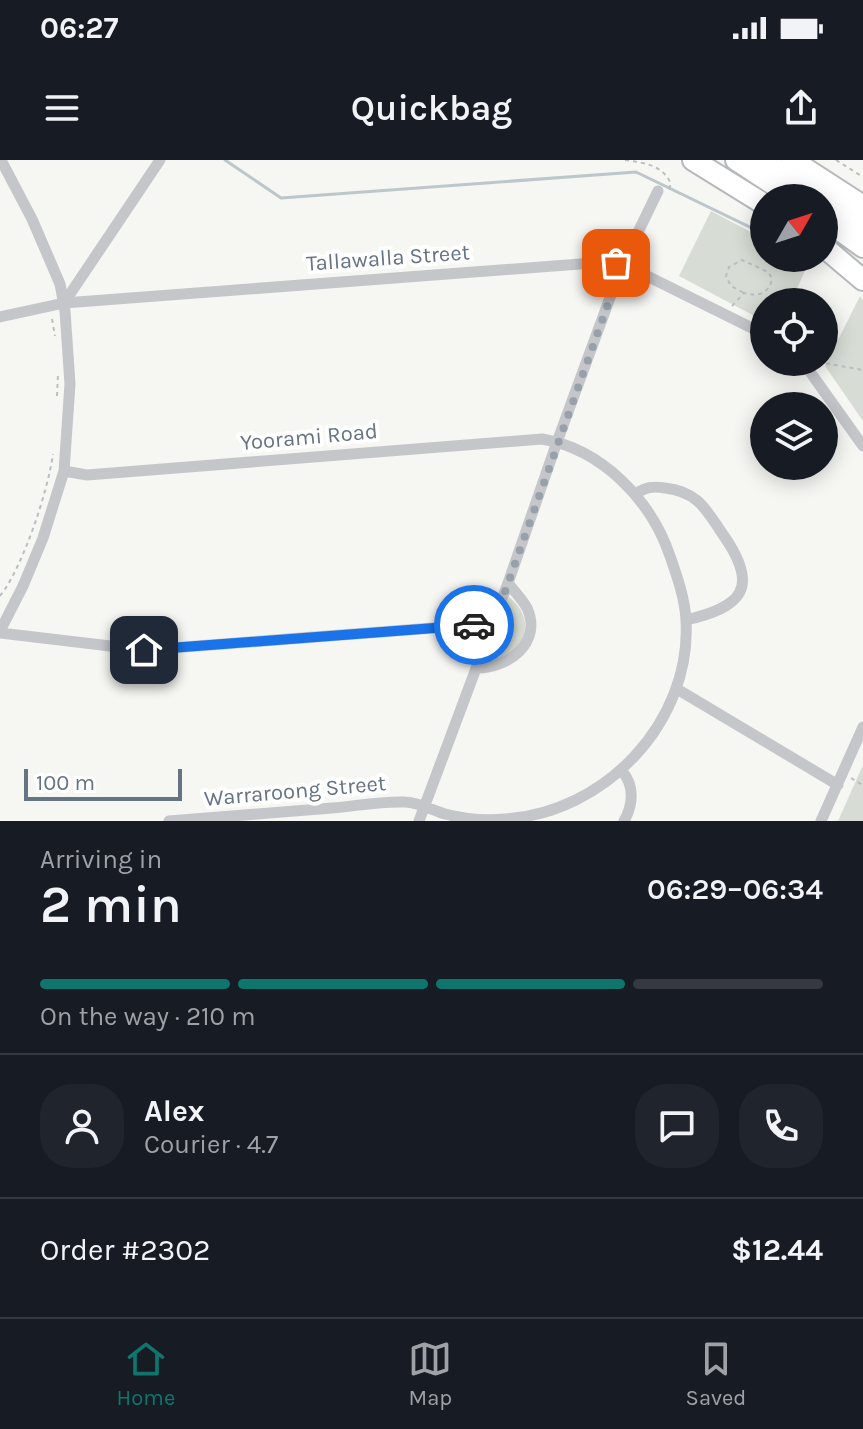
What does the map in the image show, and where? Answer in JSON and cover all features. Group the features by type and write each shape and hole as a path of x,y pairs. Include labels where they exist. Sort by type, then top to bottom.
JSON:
{"highway":[{"path":"693,160 750,195"},
{"path":"714,160 753,184"},
{"path":"736,160 773,184"},
{"path":"763,160 800,184"},
{"path":"792,160 863,206"},
{"path":"813,160 863,191"},
{"path":"838,210 863,227"},
{"path":"838,229 863,247"},
{"path":"838,243 863,263"},
{"path":"838,259 863,280"}],"street":[{"path":"1,160 32,219 60,284 70,384 64,471 43,538 0,632 144,650 483,624 492,628"},
{"path":"64,303 160,160"},
{"path":"419,821 622,265 666,188"},
{"name":"Tallawalla Street","path":"0,317 64,303 606,262 622,265 750,327"},
{"path":"813,376 863,446"},
{"name":"Yoorami Road","path":"64,471 87,475 528,439 557,442"},
{"path":"557,442 595,460 635,494 664,540 686,620 677,689 840,779"},
{"path":"635,494 645,487 689,493 700,502 737,556 744,573 741,590 724,609 686,620"},
{"path":"476,668 490,669 509,661 525,647 532,631 528,609 508,583"},
{"name":"Warraroong Street","path":"169,821 406,802 466,819 532,819 575,801 622,771 656,729 677,689"},
{"path":"821,821 863,727"},
{"path":"622,771 629,778 632,794 624,821"}],"path":[{"path":"625,160 659,168 666,173 666,188"},
{"path":"836,160 863,177"},
{"path":"742,260 768,272 772,278 770,287 764,292 755,295 744,293 731,286 726,276 729,267 742,260"},
{"path":"731,307 744,293"},
{"path":"48,306 55,338"},
{"path":"838,366 863,370"},
{"path":"57,403 58,373"},
{"path":"0,596 24,552 52,467 55,446"},
{"path":"840,779 863,785"}],"shaded area":[{"path":"711,211 750,232 750,272 804,272 797,288 750,288 750,314 679,276"},
{"path":"860,296 863,300 863,421 832,376 838,376 838,340"},
{"path":"509,597 524,618 523,638 509,654 486,660"},
{"path":"863,765 863,821 838,821"}],"waterway":[{"path":"225,160 281,198 636,172 750,227"}],"way so far":[{"path":"474,625 483,624 492,628 622,265 616,263"}],"route":[{"path":"144,650 474,625"}]}
